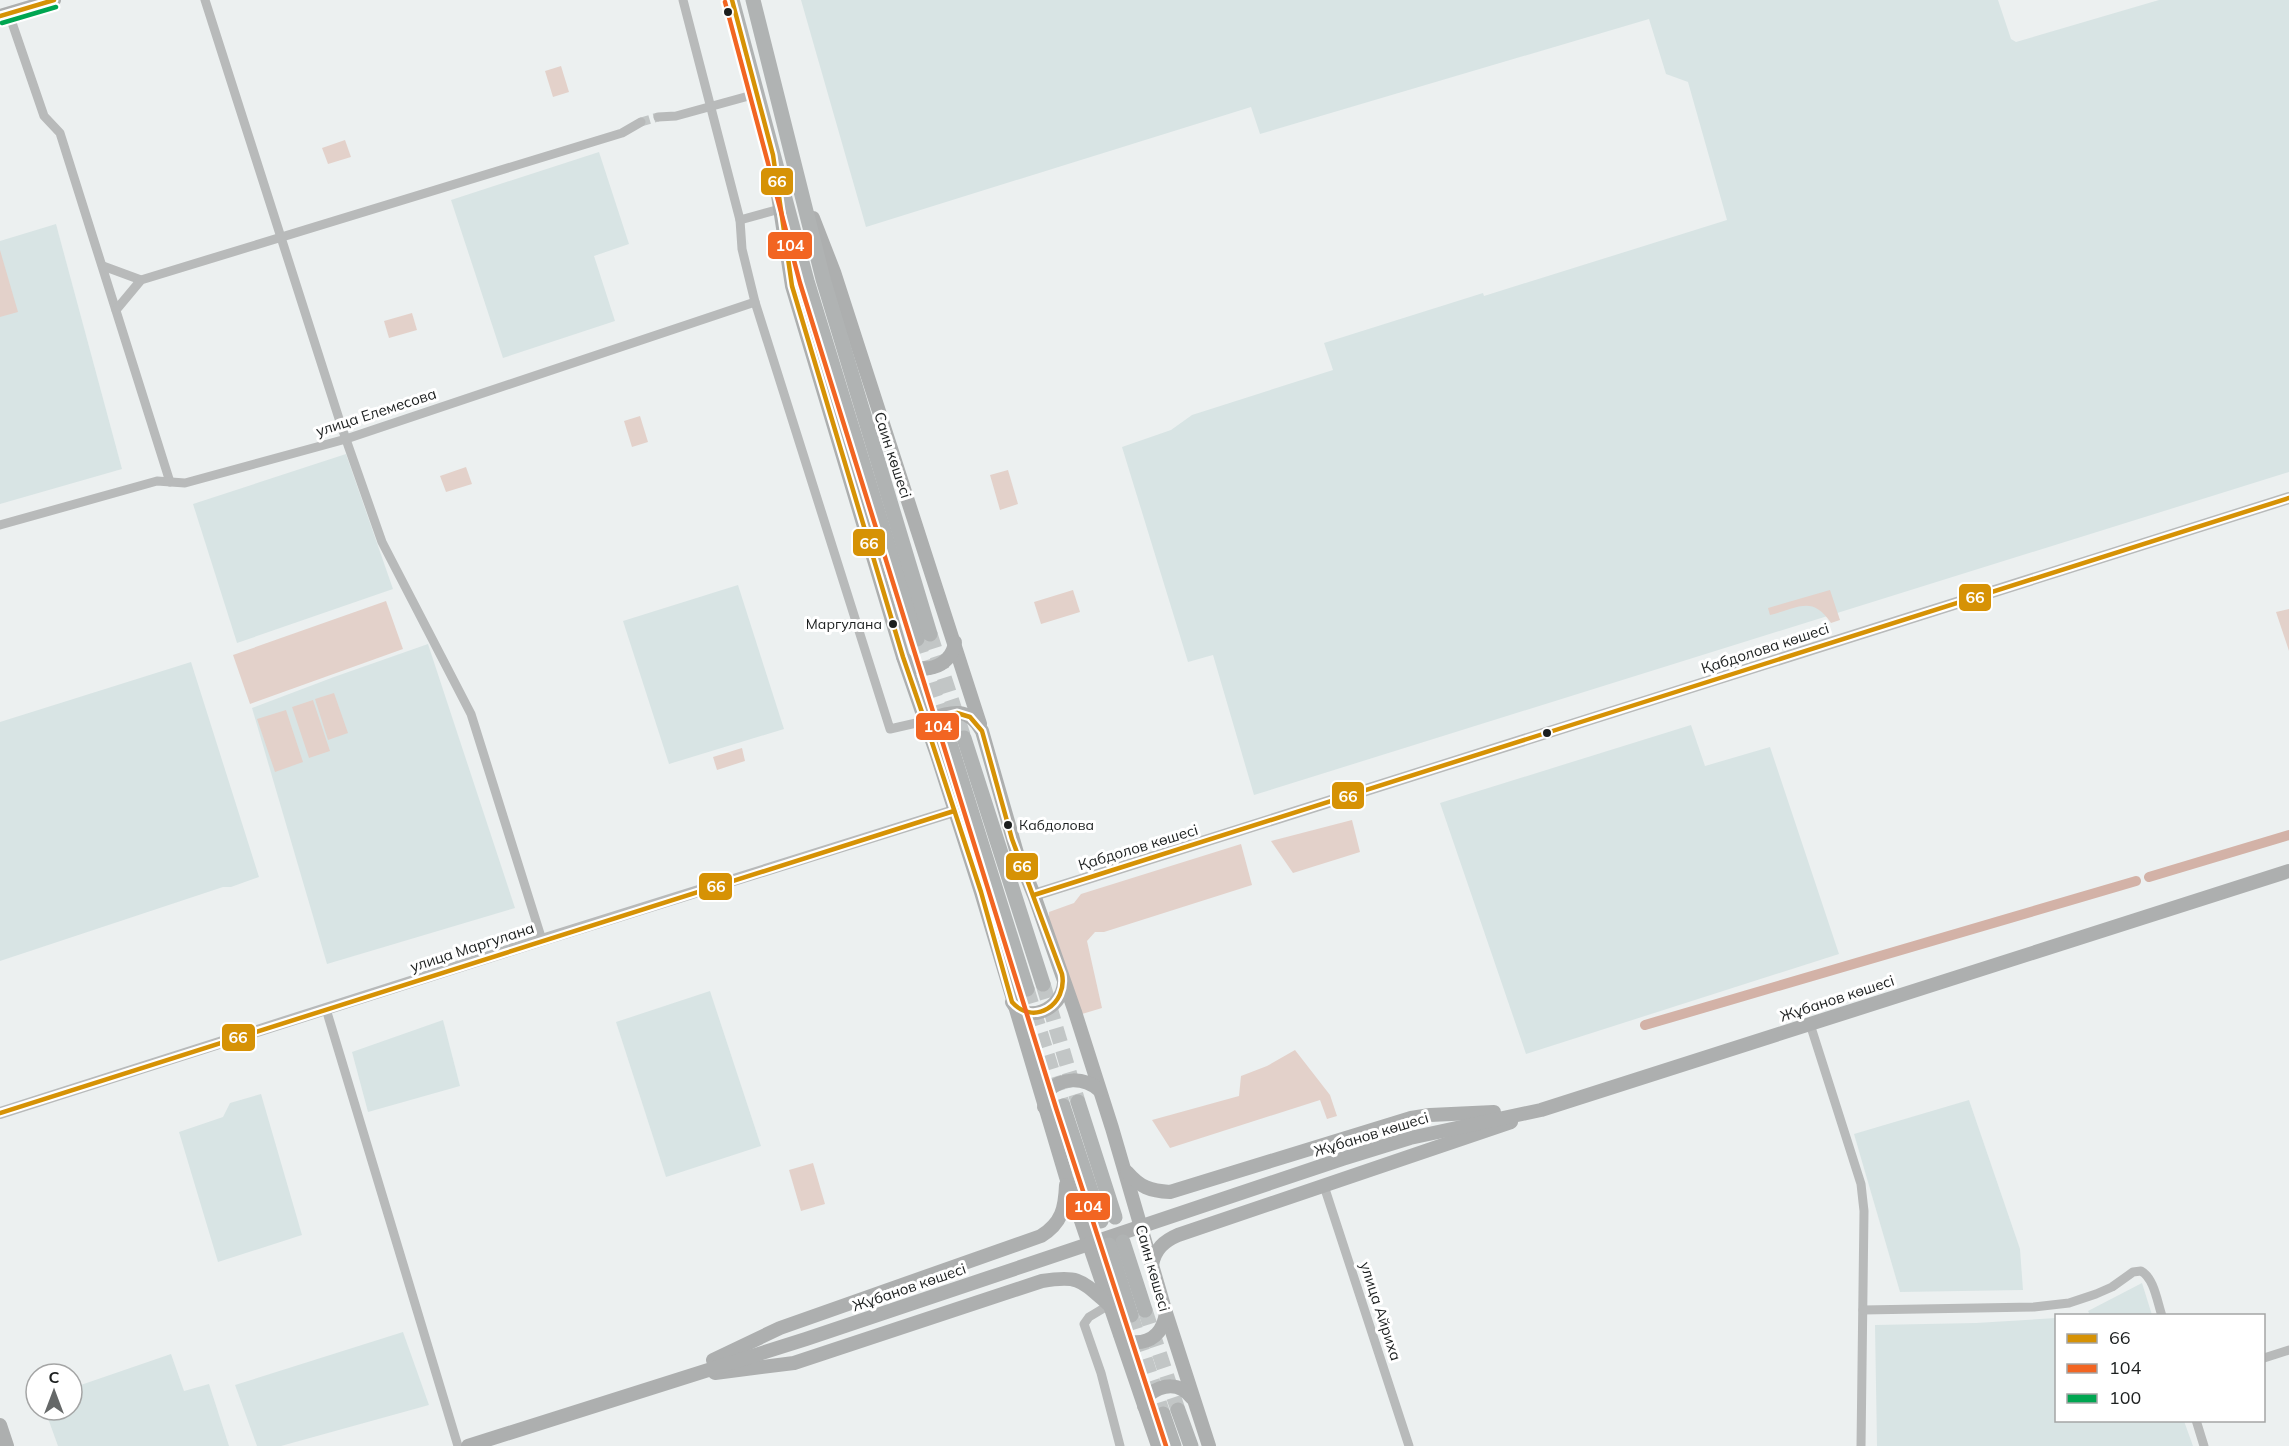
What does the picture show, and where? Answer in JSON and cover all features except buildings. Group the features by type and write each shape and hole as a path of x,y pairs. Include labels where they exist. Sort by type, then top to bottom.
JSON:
{"main road":[{"path":"5,15 54,0"},
{"name":"Саин көшесі","path":"732,0 807,281 923,637 823,279 753,0"},
{"path":"772,154 792,286 903,657 981,892 1044,1108 1158,1446"},
{"name":"Саин көшесі","path":"798,182 834,272 954,642 1017,853 1064,980 1209,1446"},
{"path":"903,657 912,666 923,669 932,668 942,665 949,658 954,642"},
{"path":"925,721 952,713 963,713 975,719 982,731"},
{"path":"1027,989 957,741 1043,984"},
{"name":"Жұбанов көшесі","path":"468,1446 806,1339 1342,1159 1410,1138 1541,1110 2289,871"},
{"path":"1012,1002 1016,1009 1024,1012 1044,1011 1061,997 1064,980"},
{"path":"1044,1108 1048,1091 1065,1081 1083,1081 1099,1090"},
{"name":"Саин көшесі","path":"1063,1106 1108,1219 1078,1102"},
{"path":"1124,1168 1145,1189 1170,1192 1411,1118 1446,1114 1541,1110"},
{"path":"1152,1264 1159,1248 1168,1239 1507,1124 1541,1110"},
{"path":"674,1379 780,1328 1041,1236 1059,1221 1065,1209 1066,1177"},
{"name":"Саин көшесі","path":"1116,1244 1138,1312"},
{"path":"674,1379 794,1363 1042,1281 1076,1279 1109,1305"},
{"path":"1120,1334 1131,1342 1148,1340 1159,1333 1166,1313"},
{"path":"1144,1406 1148,1395 1167,1386 1181,1388 1193,1400"},
{"path":"1178,1410 1191,1446"},
{"path":"1163,1414 1174,1446"},
{"path":"0,1425 7,1446"}],"street":[{"path":"205,0 346,439 382,542 471,714 542,940"},
{"path":"682,0 740,220 742,249 755,302 890,729 925,721"},
{"path":"5,15 44,116 60,133 170,482"},
{"path":"658,117 676,116 756,94"},
{"path":"116,310 141,280 622,133 640,122"},
{"path":"740,220 780,209"},
{"path":"103,267 141,280"},
{"name":"улица Елемесова","path":"0,525 157,481 185,483 346,439 755,302"},
{"name":"Қабдолова көшесі","path":"1250,828 2289,498"},
{"name":"улица Маргулана","path":"0,1113 954,811"},
{"name":"Қабдолов көшесі","path":"1034,895 1250,828"},
{"path":"326,1009 458,1446"},
{"path":"1810,1024 1862,1184 1864,1211 1861,1446"},
{"name":"улица Айриха","path":"1324,1186 1409,1446"},
{"path":"1863,1310 2034,1307 2068,1303 2112,1287 2133,1272 2141,1270 2147,1274 2152,1284 2161,1314"},
{"path":"1109,1305 1089,1317 1084,1324 1101,1373 1120,1446"},
{"path":"2265,1358 2289,1350"},
{"path":"2197,1422 2204,1446"}],"shaded area":[{"path":"801,0 1998,0 2011,39 2016,42 2159,0 2289,0 2289,472 1254,795 1213,655 1188,662 1122,447 1171,430 1192,415 1333,370 1324,343 1727,220 1688,82 1666,74 1649,19 1260,134 1251,107 866,227"},
{"path":"561,66 569,92 553,97 545,71"},
{"path":"345,140 351,157 328,164 322,148"},
{"path":"599,152 629,244 594,256 615,321 503,358 451,200"},
{"path":"56,224 122,469 0,504 0,241"},
{"path":"0,250 18,312 0,317"},
{"path":"412,313 417,330 389,338 384,321"},
{"path":"640,416 648,442 632,447 624,421"},
{"path":"346,454 393,589 237,643 193,504"},
{"path":"466,467 472,484 446,492 440,476"},
{"path":"1008,470 1018,504 1000,510 990,475"},
{"path":"738,585 784,729 669,764 623,621"},
{"path":"1073,590 1080,612 1041,624 1034,602"},
{"path":"1830,590 1840,620 1831,623 1824,614 1811,606 1797,607 1770,615 1768,608"},
{"path":"386,601 403,649 250,704 233,655"},
{"path":"2289,609 2289,651 2276,612"},
{"path":"428,644 515,908 327,964 252,708"},
{"path":"191,662 259,877 0,961 0,722"},
{"path":"334,693 348,733 328,740 315,699"},
{"path":"313,700 330,751 309,758 292,707"},
{"path":"286,710 303,762 275,772 257,719"},
{"path":"1691,725 1705,766 1770,747 1839,954 1526,1054 1440,803"},
{"path":"742,748 745,761 717,770 713,757"},
{"path":"1352,820 1360,852 1293,873 1271,841"},
{"path":"1241,844 1252,885 1104,932 1095,932 1087,941 1102,1008 1082,1014 1049,920 1049,912 1074,903 1081,894"},
{"path":"710,991 761,1146 666,1177 616,1022"},
{"path":"443,1020 460,1086 368,1112 352,1052"},
{"path":"1295,1050 1330,1095 1337,1116 1327,1119 1320,1100 1170,1148 1152,1120 1239,1096 1241,1076 1267,1066"},
{"path":"261,1094 302,1235 218,1262 179,1132 223,1117 230,1103"},
{"path":"1969,1100 2020,1249 2023,1290 1900,1292 1854,1134"},
{"path":"813,1163 825,1204 801,1211 789,1170"},
{"path":"2142,1283 2152,1314 2090,1314 2088,1311"},
{"path":"2055,1318 2055,1422 2184,1422 2193,1446 1877,1446 1875,1325 1976,1323"},
{"path":"403,1332 429,1405 281,1446 257,1446 235,1385"},
{"path":"171,1354 184,1391 209,1384 229,1446 58,1446 49,1422 84,1422 84,1384"}],"waterway":[{"path":"2149,877 2289,835"},
{"path":"1645,1025 2136,881"}],"tunnel":[{"path":"641,122 658,117"},
{"path":"930,634 964,738"},
{"path":"917,639 950,743"},
{"path":"1043,984 1078,1102"},
{"path":"1027,989 1063,1106"},
{"path":"1145,1310 1178,1410"},
{"path":"1131,1315 1163,1414"}],"transit line":[{"name":"66","path":"0,16 54,0"},
{"name":"66","path":"732,0 773,155 792,286 903,657 925,721"},
{"name":"104","path":"725,2 800,283 1056,1108 1166,1446"},
{"name":"100","path":"2,23 56,7"},
{"name":"66","path":"1034,895 2289,498"},
{"name":"66","path":"957,713 970,717 982,731 1012,839 1062,974 1060,995 1048,1009 1039,1012 1021,1009 1012,1002 981,892 925,721 957,713"},
{"name":"66","path":"0,1113 954,811"}],"place":[{"name":"Маргулана","path":"893,624"},
{"name":"Кабдолова","path":"1008,825"}]}
